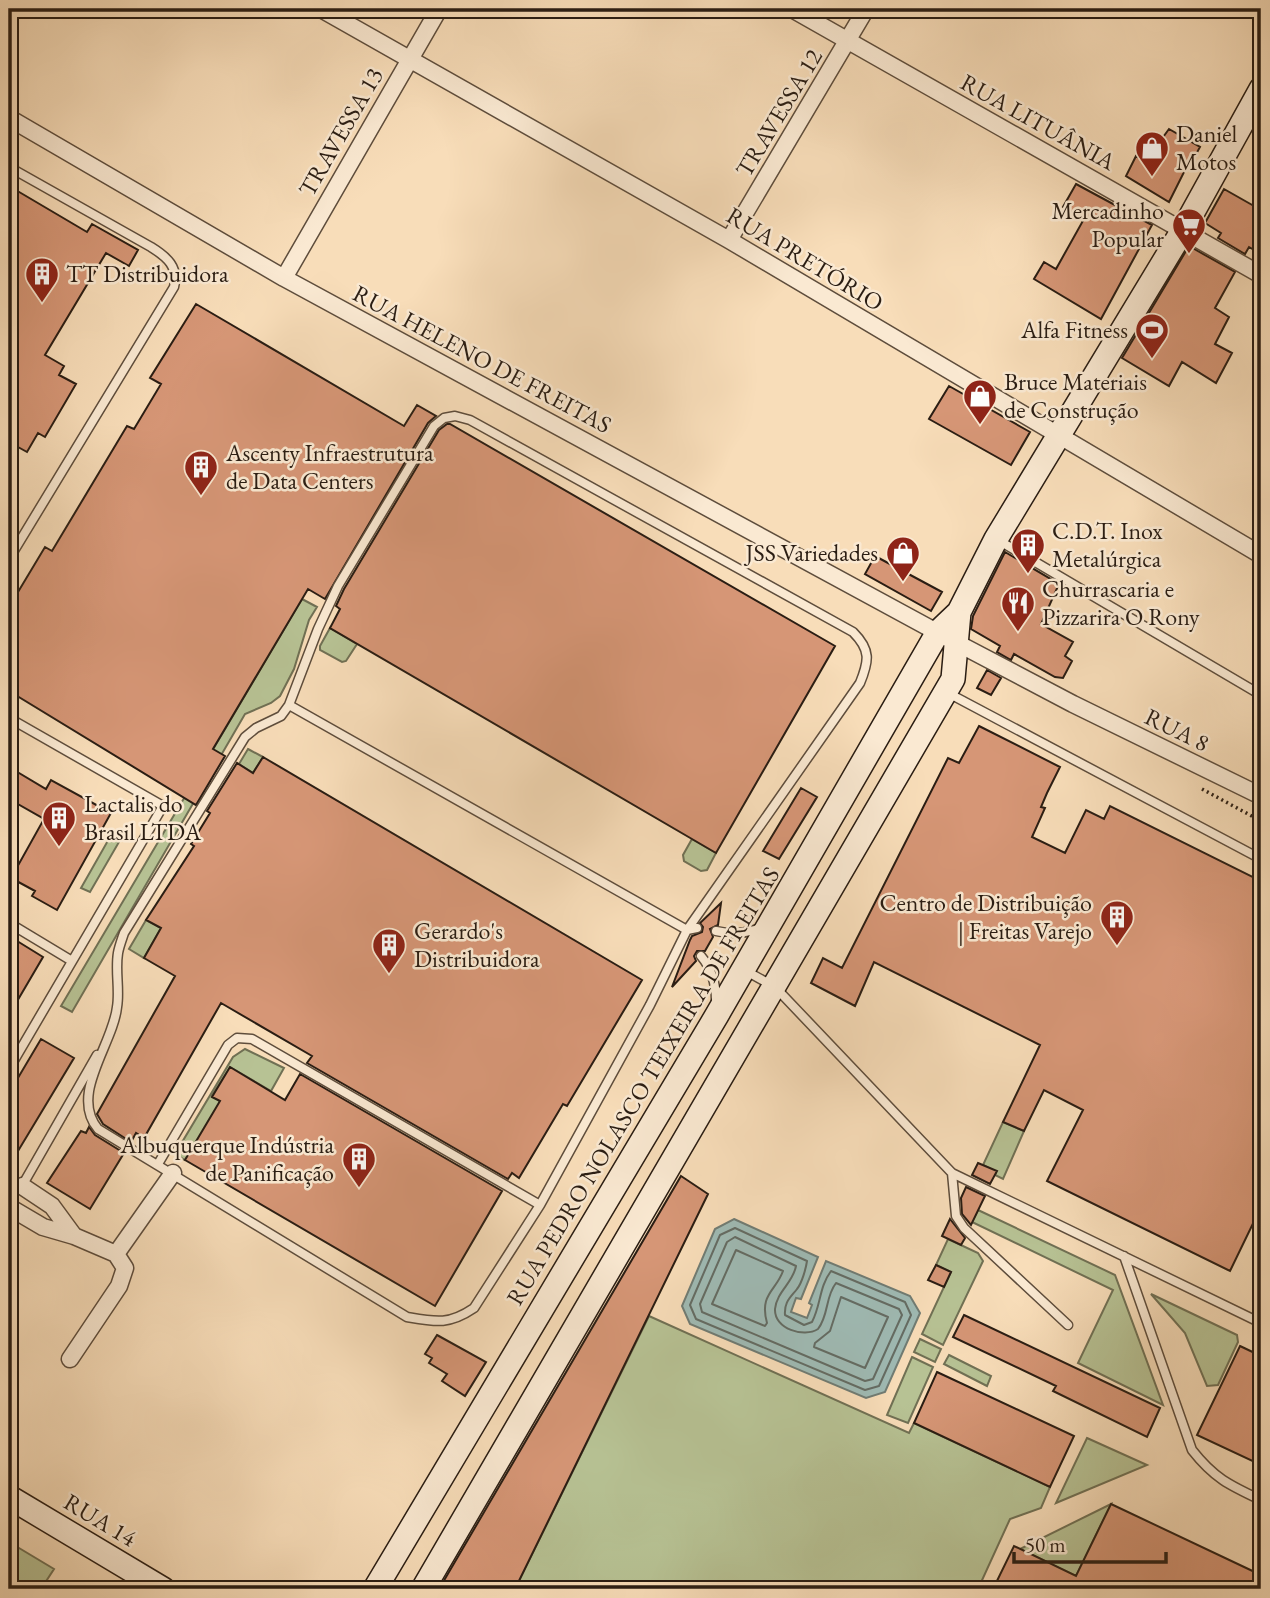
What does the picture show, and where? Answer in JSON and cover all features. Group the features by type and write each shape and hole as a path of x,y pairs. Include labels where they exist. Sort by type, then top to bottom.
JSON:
{"main road":[{"name":"RUA PEDRO NOLASCO TEIXEIRA DE FREITAS","path":"375,1589 771,922 948,638 996,539 1183,230 1261,89"},
{"path":"423,1589 946,691 954,674 948,638"},
{"path":"508,1367 539,1387"},
{"name":"RUA 14","path":"9,1497 163,1589"}],"street":[{"name":"RUA PRETÓRIO","path":"321,9 729,240 1261,555"},
{"name":"TRAVESSA 13","path":"284,278 439,9"},
{"name":"RUA LITUÂNIA","path":"792,9 1261,275"},
{"name":"TRAVESSA 12","path":"729,240 866,9"},
{"name":"RUA HELENO DE FREITAS","path":"9,118 284,278 1073,704"},
{"name":"RUA 8","path":"1073,704 1261,796"},
{"path":"116,1254 173,1173"},
{"path":"22,1186 52,1206 74,1236"},
{"path":"9,1207 43,1227 74,1236 116,1254 125,1268 119,1286 71,1359"}],"lane":[{"path":"9,167 152,247 170,260 176,278 174,287 9,559"},
{"path":"455,416 470,420 853,632 863,642 867,655 866,668 860,683 692,929 540,1205 474,1308 457,1320 439,1322 407,1317 98,1129 89,1119 87,1103 91,1084 117,1009 118,953 124,933 246,737 256,728 281,716 289,705 318,629 338,586 433,426 444,418 455,416"},
{"path":"996,539 1261,695"},
{"path":"946,691 1261,859"},
{"path":"289,705 692,929"},
{"path":"9,718 163,806 9,1069"},
{"path":"716,931 728,934 750,932 771,922"},
{"path":"9,923 72,961"},
{"path":"690,940 692,929"},
{"path":"701,956 709,964 716,987 716,1015"},
{"path":"743,969 775,987 952,1173 1261,1323"},
{"path":"22,1186 106,1038"},
{"path":"158,1164 228,1045 237,1038 253,1039 540,1205"},
{"path":"952,1173 956,1216 964,1228 1068,1325"},
{"path":"1124,1256 1192,1450 1208,1471 1227,1484 1261,1500"}],"green space":[{"path":"302,599 317,607 309,620 294,669 280,696 271,703 245,714 72,1012 61,1006"},
{"path":"330,628 357,644 346,661 342,662 320,650"},
{"path":"248,749 263,757 253,773 239,764"},
{"path":"110,837 119,842 90,892 81,888"},
{"path":"692,839 716,853 707,870 701,871 684,861 683,855"},
{"path":"146,920 161,928 144,958 129,949"},
{"path":"245,1049 284,1068 271,1091 230,1067 212,1096 257,1123 185,1160 175,1154 233,1057"},
{"path":"1003,1122 1024,1131 1003,1179 983,1165"},
{"path":"978,1210 1115,1275 1163,1405 1078,1363 1113,1290 972,1222"},
{"path":"948,1239 978,1253 983,1261 943,1345 922,1334 951,1272 936,1265"},
{"path":"1151,1294 1237,1335 1238,1342 1218,1385 1207,1386 1185,1333"},
{"path":"649,1316 909,1433 914,1423 1050,1487 1041,1508 1010,1519 978,1589 515,1589"},
{"path":"920,1339 941,1349 935,1362 914,1352"},
{"path":"949,1355 991,1376 987,1386 944,1364"},
{"path":"912,1357 933,1367 908,1423 887,1415"},
{"path":"1087,1438 1147,1465 1056,1503"},
{"path":"1111,1504 1076,1576 1020,1549"},
{"path":"9,1542 54,1569 41,1589 9,1589"}],"water":[{"path":"734,1219 818,1257 801,1299 796,1298 791,1312 807,1318 812,1305 809,1303 826,1261 910,1296 920,1313 885,1392 866,1398 690,1324 682,1306 715,1229"}],"building":[{"path":"1169,129 1200,147 1169,202 1126,176 1136,156 1145,162"},
{"path":"1076,184 1152,225 1101,319 1034,279 1044,262 1056,269 1084,219 1063,207"},
{"name":"TT Distribuidora","path":"9,186 87,232 92,224 138,250 129,266 106,253 45,355 64,366 59,375 76,384 45,437 38,433 27,452 9,442"},
{"path":"1224,189 1261,210 1261,254 1249,247 1245,254 1218,238 1221,233 1205,223"},
{"path":"1189,246 1235,272 1215,308 1229,317 1215,344 1232,353 1216,383 1182,362 1169,386 1122,358"},
{"name":"Ascenty Infraestrutura de Data Centers","path":"196,304 404,426 417,405 436,416 428,423 325,599 308,589 213,749 225,756 196,805 9,691 9,607 45,547 52,551 127,426 134,429 161,384 150,378"},
{"name":"Bruce Materiais de Construção","path":"949,386 1030,432 1011,465 929,419"},
{"path":"447,424 835,646 716,853 330,628 340,609 336,606 344,589 439,430"},
{"path":"1005,552 1059,584 1041,624 1073,642 1065,656 1072,661 1063,678 1055,677 1014,654 1011,660 997,652 1000,646 971,629 973,616"},
{"name":"JSS Variedades","path":"875,556 942,592 931,611 865,574"},
{"path":"987,670 1001,678 991,695 977,688"},
{"path":"979,726 1060,767 1041,807 1045,808 1032,837 1065,853 1086,810 1104,819 1110,806 1261,881 1261,1207 1230,1271 1047,1181 1083,1110 1044,1090 1024,1131 1003,1122 1040,1045 874,962 855,1006 811,983 823,958 842,968 948,758 959,763"},
{"name":"Gerardo's Distribuidora","path":"263,757 642,980 567,1106 563,1104 519,1178 512,1173 508,1179 307,1063 312,1056 221,1003 144,1138 136,1133 131,1142 103,1124 97,1114 175,976 144,958 161,928 146,920 194,846 191,844 210,813 207,811 237,763 253,773"},
{"name":"Lactalis do Brasil LTDA","path":"9,767 46,789 51,780 111,813 57,910 32,896 35,891 11,878 44,819 9,799"},
{"path":"801,788 817,797 779,859 763,851"},
{"path":"721,903 718,925 710,929 713,937 705,951 697,951 694,956 696,961 672,987 692,936 702,932 700,923"},
{"path":"9,936 43,957 9,1015"},
{"path":"41,1039 74,1058 9,1166 9,1093"},
{"name":"Albuquerque Indústria de Panificação","path":"230,1067 285,1100 300,1074 502,1191 435,1306 185,1160 220,1101 212,1097"},
{"path":"89,1127 95,1135 124,1153 90,1209 47,1183 81,1131 86,1133"},
{"path":"978,1163 997,1171 990,1184 972,1175"},
{"path":"681,1176 708,1194 515,1589 439,1589"},
{"path":"966,1187 985,1196 971,1225 962,1214 961,1198"},
{"path":"950,1219 965,1238 961,1245 942,1236"},
{"path":"936,1265 951,1272 944,1287 928,1280"},
{"path":"964,1315 1160,1408 1147,1437 1053,1391 1056,1386 953,1337"},
{"path":"437,1335 486,1362 465,1396 442,1381 447,1374 429,1363 432,1358 425,1354"},
{"path":"1240,1346 1261,1356 1261,1465 1197,1435"},
{"path":"937,1372 1074,1436 1050,1487 914,1423"},
{"path":"1111,1504 1261,1575 1261,1589 993,1589 1014,1546 1076,1576"}],"place":[{"name":"Daniel Motos","path":"1152,178"},
{"name":"Mercadinho Popular","path":"1189,255"},
{"name":"TT Distribuidora","path":"42,304"},
{"name":"Alfa Fitness","path":"1152,360"},
{"name":"Bruce Materiais de Construção","path":"980,426"},
{"name":"Ascenty Infraestrutura de Data Centers","path":"201,497"},
{"name":"C.D.T. Inox Metalúrgica","path":"1028,575"},
{"name":"JSS Variedades","path":"903,583"},
{"name":"Churrascaria e Pizzarira O Rony","path":"1018,633"},
{"name":"Lactalis do Brasil LTDA","path":"59,848"},
{"name":"Centro de Distribuição | Freitas Varejo","path":"1117,947"},
{"name":"Gerardo's Distribuidora","path":"389,975"},
{"name":"Albuquerque Indústria de Panificação","path":"359,1189"}]}
